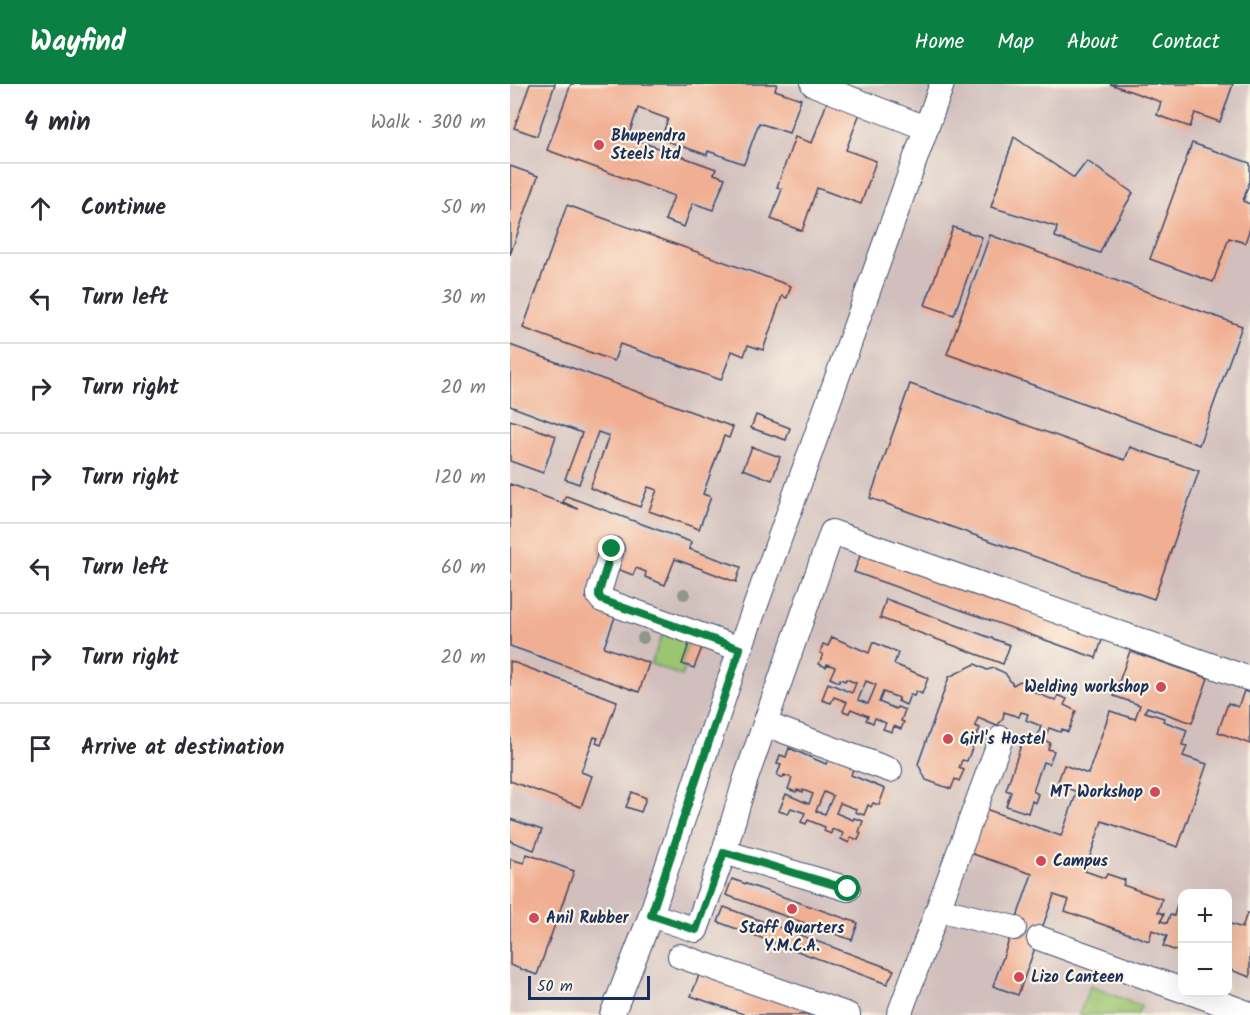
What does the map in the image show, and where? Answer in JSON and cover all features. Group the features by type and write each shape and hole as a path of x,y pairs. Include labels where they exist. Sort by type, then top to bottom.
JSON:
{"lane":[{"path":"813,84 926,128"},
{"path":"612,1015 651,915 740,649 942,84"},
{"path":"651,915 696,930 724,852 745,781 832,532 1250,679"},
{"path":"612,549 599,592 602,600 740,649"},
{"path":"765,724 890,770"},
{"path":"899,1015 1001,738"},
{"path":"724,852 848,889"},
{"path":"938,909 1014,928"},
{"path":"1039,938 1178,989"},
{"path":"680,956 848,1015"},
{"path":"1201,997 1250,1014"}],"shaded area":[{"path":"510,84 1250,84 1250,1015 517,1015 510,1013"}],"green space":[{"path":"664,630 690,641 682,663 686,665 682,676 651,664"},
{"path":"1090,986 1141,1006 1137,1015 1079,1015"}],"building":[{"path":"530,84 555,84 537,136 514,128"},
{"name":"Bhupendra Steels ltd","path":"571,84 777,84 775,90 801,99 789,133 759,123 744,164 708,151 707,155 661,139 668,119 638,108 628,137 716,169 714,174 725,178 713,210 693,203 684,227 665,220 674,196 547,150"},
{"path":"1110,84 1233,84 1220,122 1195,113 1190,127 1157,115 1161,102"},
{"path":"830,94 863,105 846,150 876,161 861,204 817,188 802,231 771,219 782,189 777,187 795,137 812,143"},
{"path":"1014,137 1074,178 1087,161 1133,193 1100,253 1055,237 1057,227 991,207"},
{"path":"1192,143 1250,163 1250,180 1243,201 1250,204 1250,228 1245,243 1229,238 1213,282 1150,259"},
{"path":"510,166 538,176 510,255"},
{"path":"567,205 791,286 787,298 782,296 763,350 748,345 744,356 732,351 721,380 620,344 614,361 523,328"},
{"path":"953,227 982,237 954,315 925,305"},
{"path":"990,235 1242,326 1199,445 947,354"},
{"path":"510,345 733,427 729,438 724,436 703,494 711,497 699,529 649,511 657,490 648,487 640,507 590,488 609,436 598,432 579,484 565,479 582,433 510,406"},
{"path":"910,384 1125,460 1130,447 1199,471 1154,599 870,498"},
{"path":"756,415 790,428 786,440 751,428"},
{"path":"510,420 556,436 543,473 510,461"},
{"path":"752,447 780,457 772,480 743,469"},
{"path":"510,484 578,509 563,502 566,496 691,542 689,549 741,567 736,582 675,559 665,585 645,577 646,572 636,568 633,575 612,567 607,538 586,598 618,609 604,647 649,663 639,692 510,646"},
{"path":"863,548 1104,634 1096,658 854,572"},
{"path":"886,599 1010,645 1003,664 880,618"},
{"path":"832,637 869,653 873,642 898,653 894,664 928,678 922,694 916,691 914,696 910,695 906,705 898,701 899,698 883,692 879,702 905,710 901,729 894,726 892,732 883,729 886,723 875,718 873,723 866,720 868,716 851,709 849,713 843,711 847,702 834,697 831,703 822,700 828,683 852,693 856,683 846,679 845,681 840,679 839,682 830,678 835,667 819,664 823,654 820,653 823,644 828,646","holes":["866,681 876,685 868,704 858,700"]},
{"path":"690,641 703,645 694,668 682,664"},
{"path":"1130,651 1208,678 1192,723 1147,707 1145,712 1164,718 1163,721 1187,730 1182,745 1187,746 1183,756 1207,764 1178,847 1102,821 1085,871 1105,878 1107,874 1125,880 1123,885 1162,899 1158,912 1164,914 1161,921 1167,923 1170,915 1174,916 1178,905 1178,952 1163,946 1167,936 1152,930 1149,941 1065,911 1069,900 1054,895 1018,995 993,986 1032,874 964,851 980,807 1061,836 1077,792 1057,784 1064,765 1088,774 1110,711 1135,719 1140,705 1114,696"},
{"path":"510,661 617,701 601,745 596,743 598,738 594,737 581,772 592,776 581,807 510,781"},
{"name":"Girl's Hostel","path":"975,664 987,670 994,668 1005,673 1013,685 1020,681 1033,686 1034,692 1056,701 1058,695 1067,699 1064,705 1076,711 1068,732 1049,728 1044,740 1050,743 1048,749 1054,751 1049,764 1043,762 1033,791 1038,794 1035,803 1032,801 1028,813 1006,806 1011,792 1006,790 1022,742 1027,744 1030,736 1037,738 1041,726 1026,720 1028,714 1021,712 1019,717 1004,712 1003,719 997,726 978,718 975,726 980,728 976,738 971,736 968,744 973,746 967,761 962,760 959,768 964,770 959,781 955,779 951,789 926,780 918,764 949,677"},
{"path":"1244,691 1250,693 1250,744 1218,732 1228,703 1238,707"},
{"path":"789,748 826,764 831,754 855,763 851,775 885,789 879,805 873,803 871,807 868,805 864,815 840,803 836,813 853,820 854,818 863,821 858,840 851,837 849,843 841,839 843,833 832,829 831,834 824,831 825,827 808,820 806,824 801,822 805,813 791,808 788,814 779,811 786,794 809,804 813,794 803,790 803,792 797,790 796,792 788,789 792,778 777,775 781,765 777,764 780,755 786,757","holes":["824,792 833,796 825,814 816,811"]},
{"path":"632,792 646,798 641,812 626,807"},
{"path":"510,819 542,830 534,850 510,841"},
{"name":"Anil Rubber","path":"527,854 574,871 537,975 510,965 510,859 524,863"},
{"name":"Staff Quarters Y.M.C.A.","path":"732,879 858,923 852,940 726,895"},
{"path":"724,907 894,970 887,984 718,922"},
{"path":"1247,913 1250,914 1250,977 1232,970 1232,924 1242,928"},
{"path":"701,970 823,1015 746,1015 691,996"}],"place":[{"name":"Bhupendra Steels ltd","path":"599,145"},
{"name":"Welding workshop","path":"1161,687"},
{"name":"Girl's Hostel","path":"948,739"},
{"name":"MT Workshop","path":"1155,792"},
{"name":"Campus","path":"1041,861"},
{"name":"Staff Quarters Y.M.C.A.","path":"792,909"},
{"name":"Anil Rubber","path":"534,918"},
{"name":"Lizo Canteen","path":"1019,977"}],"route":[{"path":"612,549 599,592 602,600 740,649 651,915 696,930 724,852 848,889"}]}
